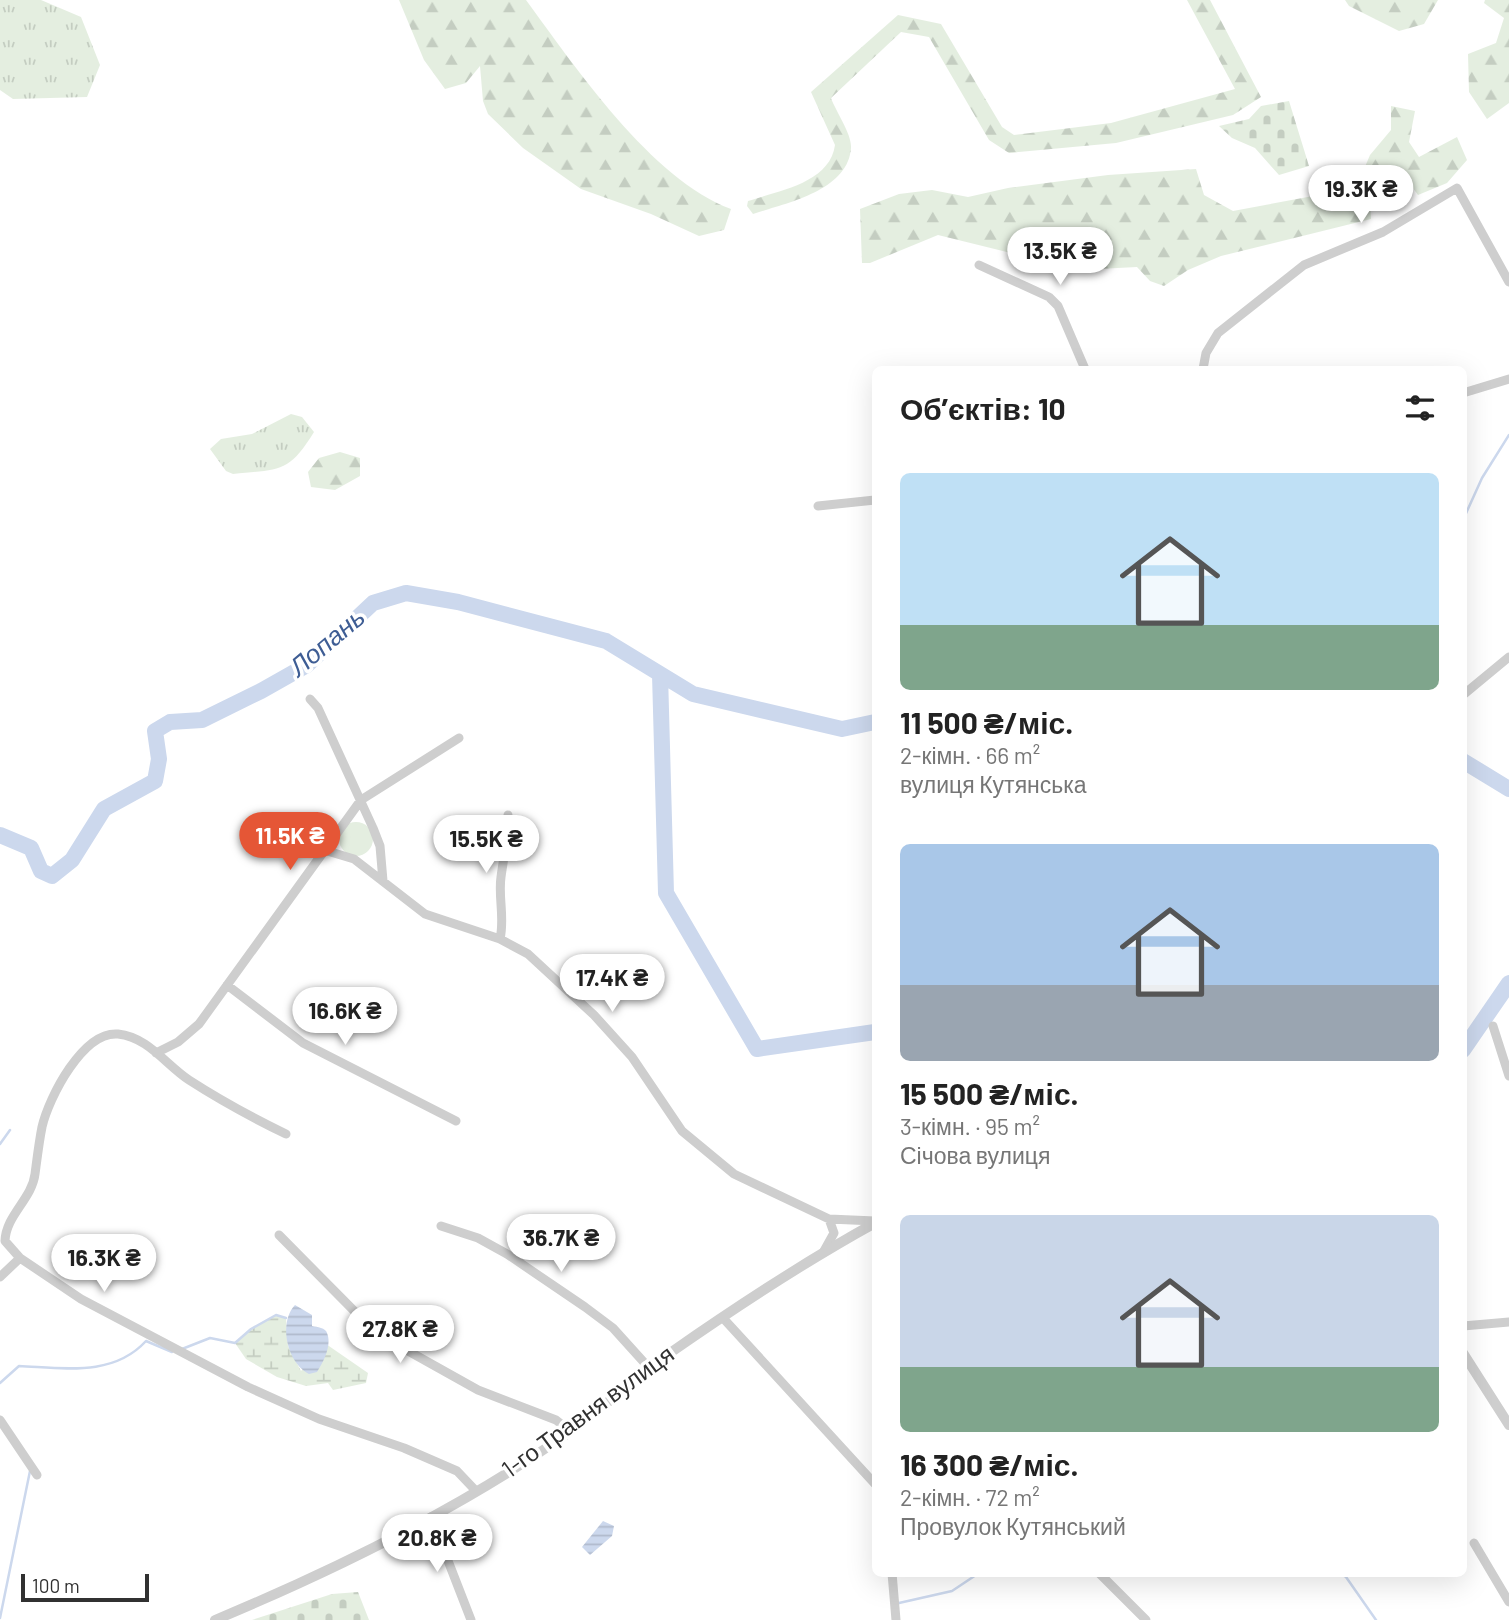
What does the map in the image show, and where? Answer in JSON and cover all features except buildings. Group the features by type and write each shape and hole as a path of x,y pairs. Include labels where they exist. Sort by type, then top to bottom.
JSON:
{"street":[{"path":"1204,366 1206,352 1218,332 1304,265 1383,233 1457,188 1509,282"},
{"path":"979,265 1049,297 1058,306 1084,366"},
{"path":"1467,392 1509,379"},
{"path":"818,506 872,500"},
{"path":"1467,692 1509,657"},
{"path":"310,699 318,708 380,846 383,881"},
{"path":"156,1053 178,1042 199,1024 360,800 459,738"},
{"path":"500,939 503,928 501,878 508,845 508,815"},
{"path":"324,850 354,859 425,914 500,939 528,954 594,1015 632,1057 682,1131 694,1144 755,1186 829,1219 872,1222"},
{"path":"227,985 303,1043 456,1121"},
{"path":"1493,1026 1509,1076"},
{"path":"286,1134 186,1079 156,1053 132,1038 117,1034 99,1037 83,1049 50,1105 43,1126 35,1180 5,1229 5,1241 20,1258 81,1299 248,1387 319,1419 404,1448 457,1471 475,1491"},
{"path":"824,1251 834,1233 829,1219"},
{"name":"1-го Травня вулиця","path":"215,1620 383,1544 475,1491 570,1432 650,1369 723,1318 824,1251 872,1224"},
{"path":"441,1226 478,1238 507,1254 585,1307 613,1328 650,1369"},
{"path":"279,1235 376,1333 478,1390 556,1420 570,1432"},
{"path":"0,1277 20,1258"},
{"path":"723,1318 872,1481"},
{"path":"1467,1326 1509,1322"},
{"path":"1467,1359 1509,1425"},
{"path":"0,1420 37,1475"},
{"path":"430,1517 471,1620"},
{"path":"1474,1543 1509,1602"},
{"path":"892,1577 896,1620"},
{"path":"1103,1577 1146,1620"}],"green space":[{"path":"0,0 41,0 81,17 100,65 87,97 13,99 0,90"},
{"path":"399,0 526,0 592,88 644,148 701,194 731,209 724,230 699,236 651,214 581,189 523,148 488,114 483,101 480,66 466,83 445,89 424,60"},
{"path":"1187,0 1210,0 1261,97 1233,115 1116,143 1009,153 989,140 929,37 901,32 831,98 851,142 847,163 839,175 827,185 798,200 753,214 747,206 748,201 801,184 824,168 835,145 811,92 898,15 941,24 1002,127 1014,135 1111,123 1235,89"},
{"path":"1345,0 1438,0 1424,24 1399,31 1349,6"},
{"path":"1485,0 1509,0 1509,103 1487,119 1469,92 1468,54 1496,43 1504,18 1484,3"},
{"path":"1289,101 1309,166 1279,175 1255,148 1232,138 1219,126 1249,119 1261,106"},
{"path":"1391,106 1415,111 1409,142 1419,157 1457,137 1467,160 1447,183 1418,195 1407,180 1381,180 1370,200 1371,219 1221,256 1188,270 1164,286 1150,281 1137,267 1079,270 938,235 870,263 862,263 860,209 899,194 932,190 968,197 1008,188 1108,175 1196,169 1204,195 1233,211 1356,188 1370,155 1391,130"},
{"path":"291,414 302,417 314,432 297,456 281,467 233,474 226,471 210,449 221,439 252,434"},
{"path":"340,452 360,458 360,476 335,490 311,487 308,472 319,458"},
{"path":"356,822 368,827 373,839 368,851 356,856 344,851 339,839 344,827"},
{"path":"276,1315 286,1318 288,1346 301,1371 326,1344 368,1373 366,1383 333,1390 328,1383 306,1386 277,1377 246,1359 235,1343 251,1329"},
{"path":"358,1592 369,1620 252,1620 332,1594"}],"water":[{"path":"295,1305 312,1315 312,1326 327,1333 328,1348 317,1372 309,1374 301,1369 290,1352 287,1322"},
{"path":"603,1521 614,1526 612,1536 590,1555 582,1547"}],"waterway":[{"path":"1467,511 1482,478 1509,435"},
{"name":"Лопань","path":"0,835 31,848 41,871 52,876 72,860 104,809 155,781 159,759 155,731 170,722 202,720 261,691 307,665 373,603 406,593 458,602 606,641 693,694 842,729 872,723"},
{"path":"660,674 666,893 757,1049 872,1032"},
{"name":"Лопань","path":"1467,763 1509,789"},
{"path":"1467,1044 1509,983"},
{"path":"0,1144 10,1130"},
{"path":"182,1349 210,1338 235,1343 251,1329 276,1315 286,1318"},
{"path":"0,1383 19,1366 87,1368 103,1365 119,1360 146,1341 172,1352"},
{"path":"0,1618 30,1471"},
{"path":"899,1603 952,1591 973,1577"},
{"path":"1346,1577 1376,1620"}]}
